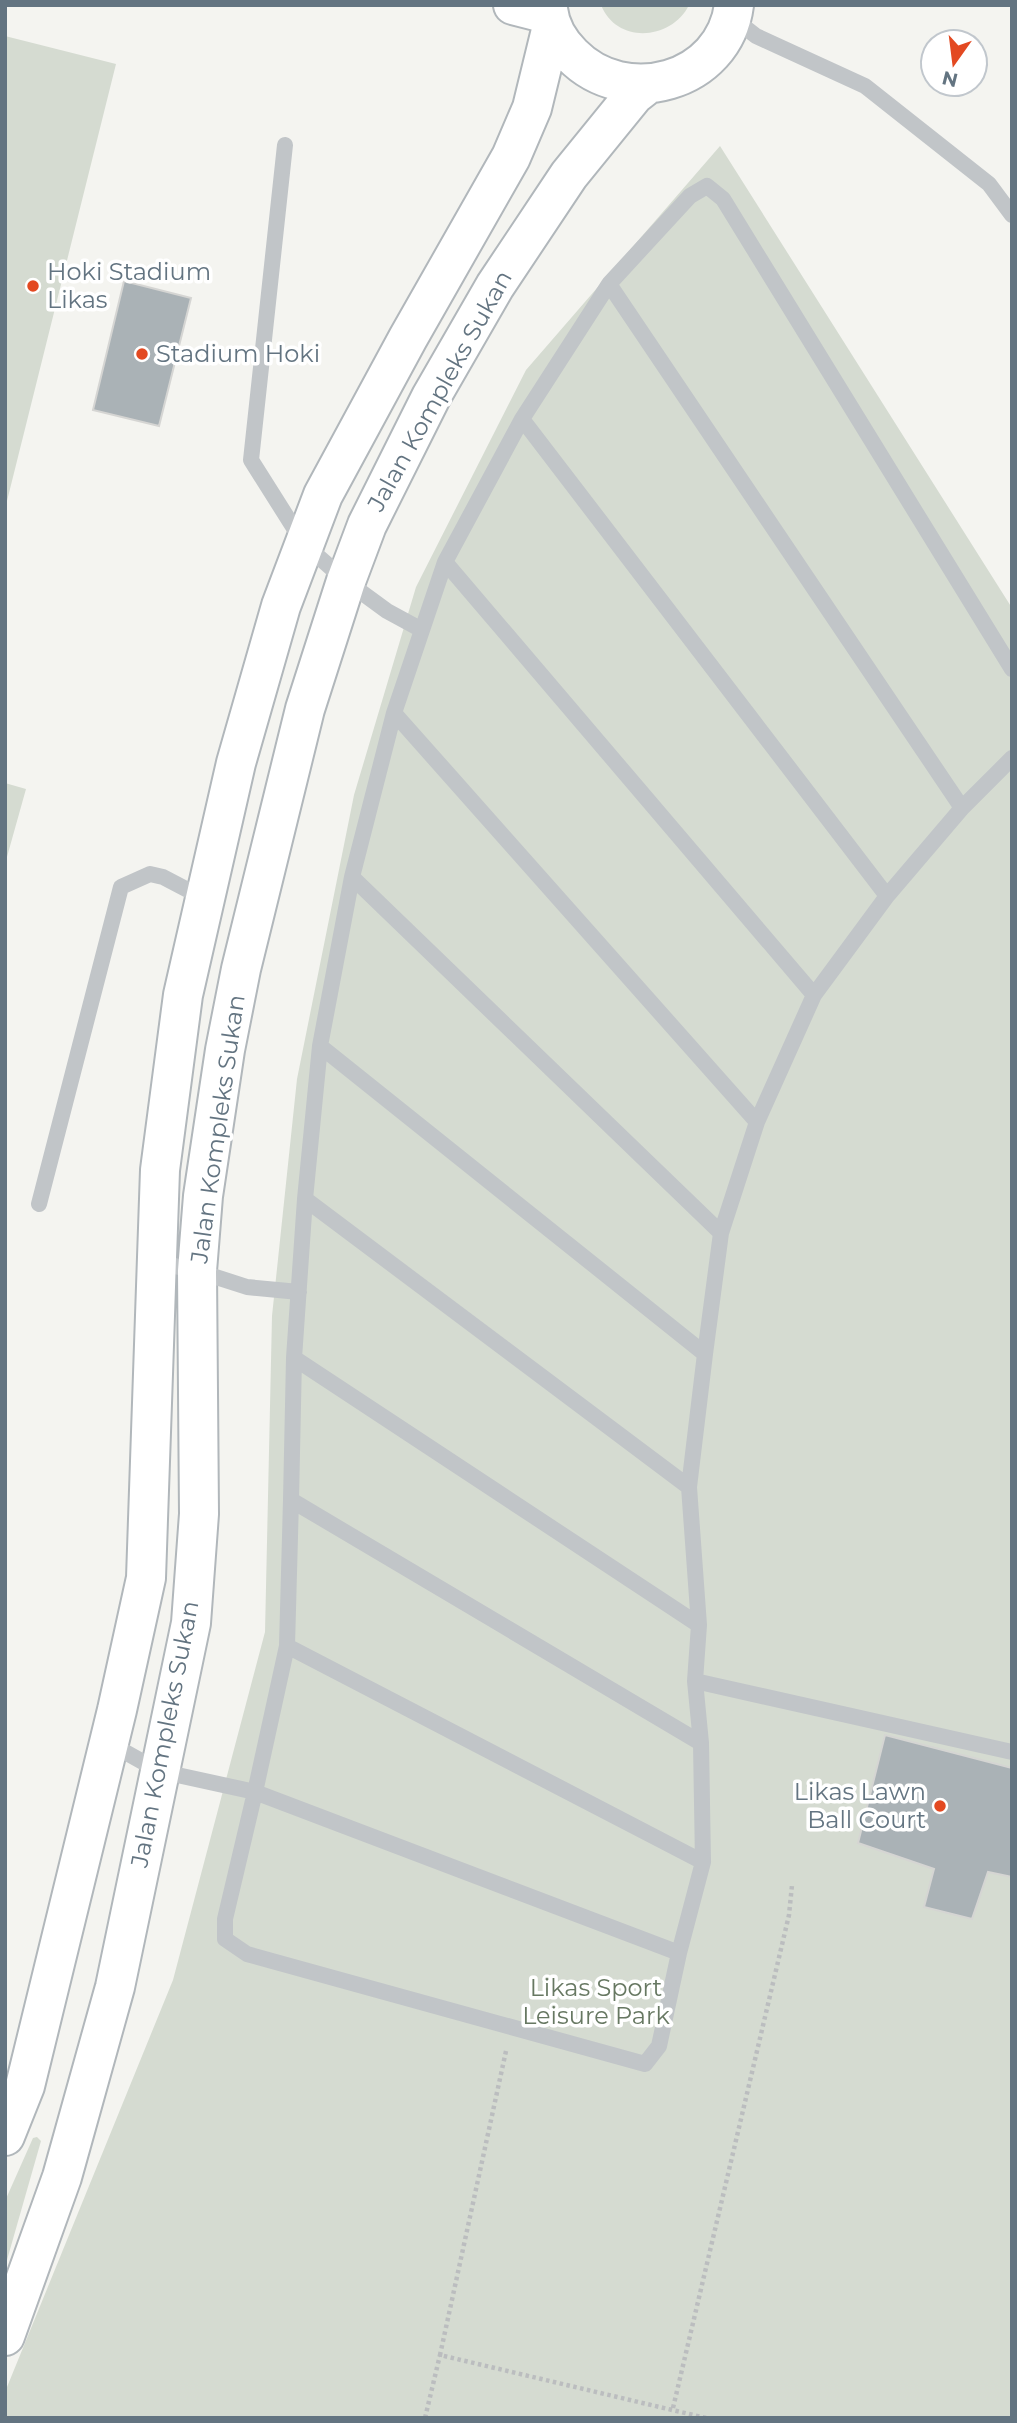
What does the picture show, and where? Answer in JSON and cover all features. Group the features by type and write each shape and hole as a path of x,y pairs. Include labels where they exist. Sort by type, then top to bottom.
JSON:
{"main road":[{"path":"540,13 580,64 601,76 625,83 648,84 676,78 701,64 720,43 733,11"},
{"name":"Jalan Kompleks Sukan","path":"5,2136 25,2086 109,1743 146,1578 160,1170 183,995 236,763 281,606 323,495 511,157 532,108 540,13"},
{"name":"Jalan Kompleks Sukan","path":"5,2336 62,2177 115,1987 191,1623 199,1514 197,1271 203,1196 225,1050 304,709 367,525 431,397 495,286 569,174 634,95 648,84"}],"lane":[{"path":"733,11 757,36 865,86 989,184 1012,215"},
{"path":"285,145 251,460 304,544 346,581 387,611 422,630"},
{"path":"1012,669 723,200 707,186 691,197 609,284 522,419 445,562 394,713 352,877 320,1046 305,1199 294,1358 287,1646 225,1919 225,1939 247,1954 645,2064 659,2046 679,1953 703,1862 701,1743 695,1681 699,1625 689,1487 721,1233 757,1122 814,995 887,896 962,808 1012,758"},
{"path":"609,284 962,808"},
{"path":"522,419 887,896"},
{"path":"445,562 814,995"},
{"path":"394,713 757,1122"},
{"path":"39,1204 121,887 150,874 163,877 205,900"},
{"path":"352,877 721,1233"},
{"path":"320,1046 705,1354"},
{"path":"305,1199 689,1487"},
{"path":"157,1262 247,1287 299,1293"},
{"path":"294,1358 699,1625"},
{"path":"291,1500 701,1743"},
{"path":"287,1646 703,1862"},
{"path":"695,1681 1012,1752"},
{"path":"109,1743 159,1771 255,1792 679,1953"}],"path":[{"path":"673,2408 789,1915 792,1885"},
{"path":"425,2418 502,2064"},
{"path":"440,2355 673,2408 706,2418"}],"green space":[{"path":"601,5 689,5 681,17 670,25 645,33 631,32 619,27"},
{"name":"Hoki Stadium Likas","path":"5,36 116,64 5,509"},
{"name":"Likas Sport Leisure Park","path":"720,146 1012,608 1012,2418 5,2418 5,2392 173,1980 265,1632 272,1316 297,1079 354,795 416,587 526,370"},
{"path":"5,783 26,789 5,864"},
{"path":"37,2137 41,2141 5,2267 5,2201 33,2138"}],"building":[{"name":"Stadium Hoki","path":"124,281 191,298 159,426 93,410"},
{"name":"Likas Lawn Ball Court","path":"885,1735 1012,1768 1012,1877 988,1872 972,1919 924,1907 934,1869 858,1843"}],"place":[{"name":"Hoki Stadium Likas","path":"33,286"},
{"name":"Stadium Hoki","path":"142,354"},
{"name":"Likas Lawn Ball Court","path":"940,1806"}]}
